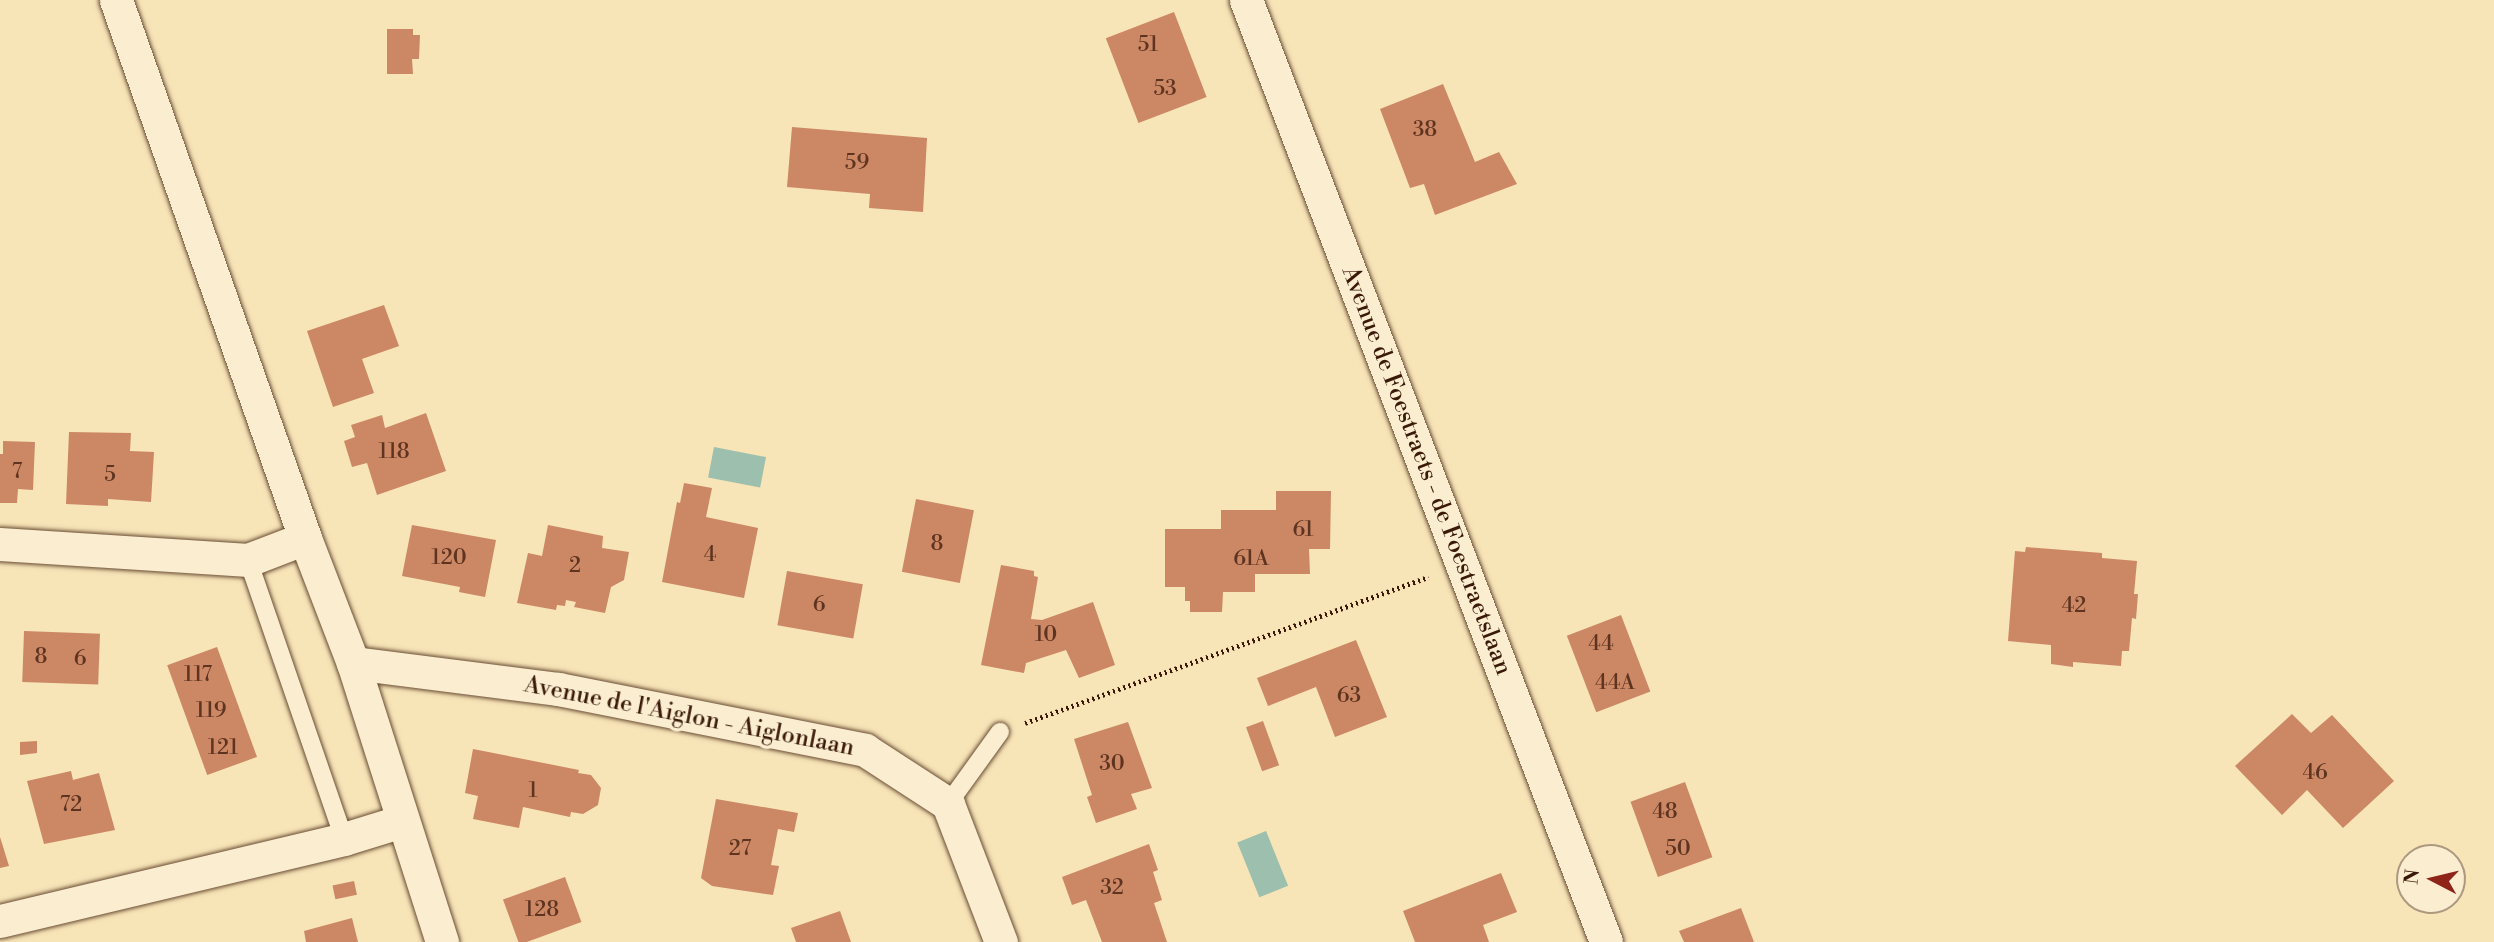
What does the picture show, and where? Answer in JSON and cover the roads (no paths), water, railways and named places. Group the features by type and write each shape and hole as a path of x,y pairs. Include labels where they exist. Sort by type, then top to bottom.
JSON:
{"street":[{"path":"116,0 305,538 353,663 442,942"},
{"name":"Avenue de Foestraets - de Foestraetslaan","path":"1246,0 1606,942"},
{"path":"0,544 248,561 305,538"},
{"name":"Avenue de l'Aiglon - Aiglonlaan","path":"353,663 558,690 865,750 947,804"},
{"path":"947,804 1001,942"},
{"path":"0,921 344,839 402,821"}],"lane":[{"path":"248,561 344,839"},
{"path":"947,804 1000,732"}]}
